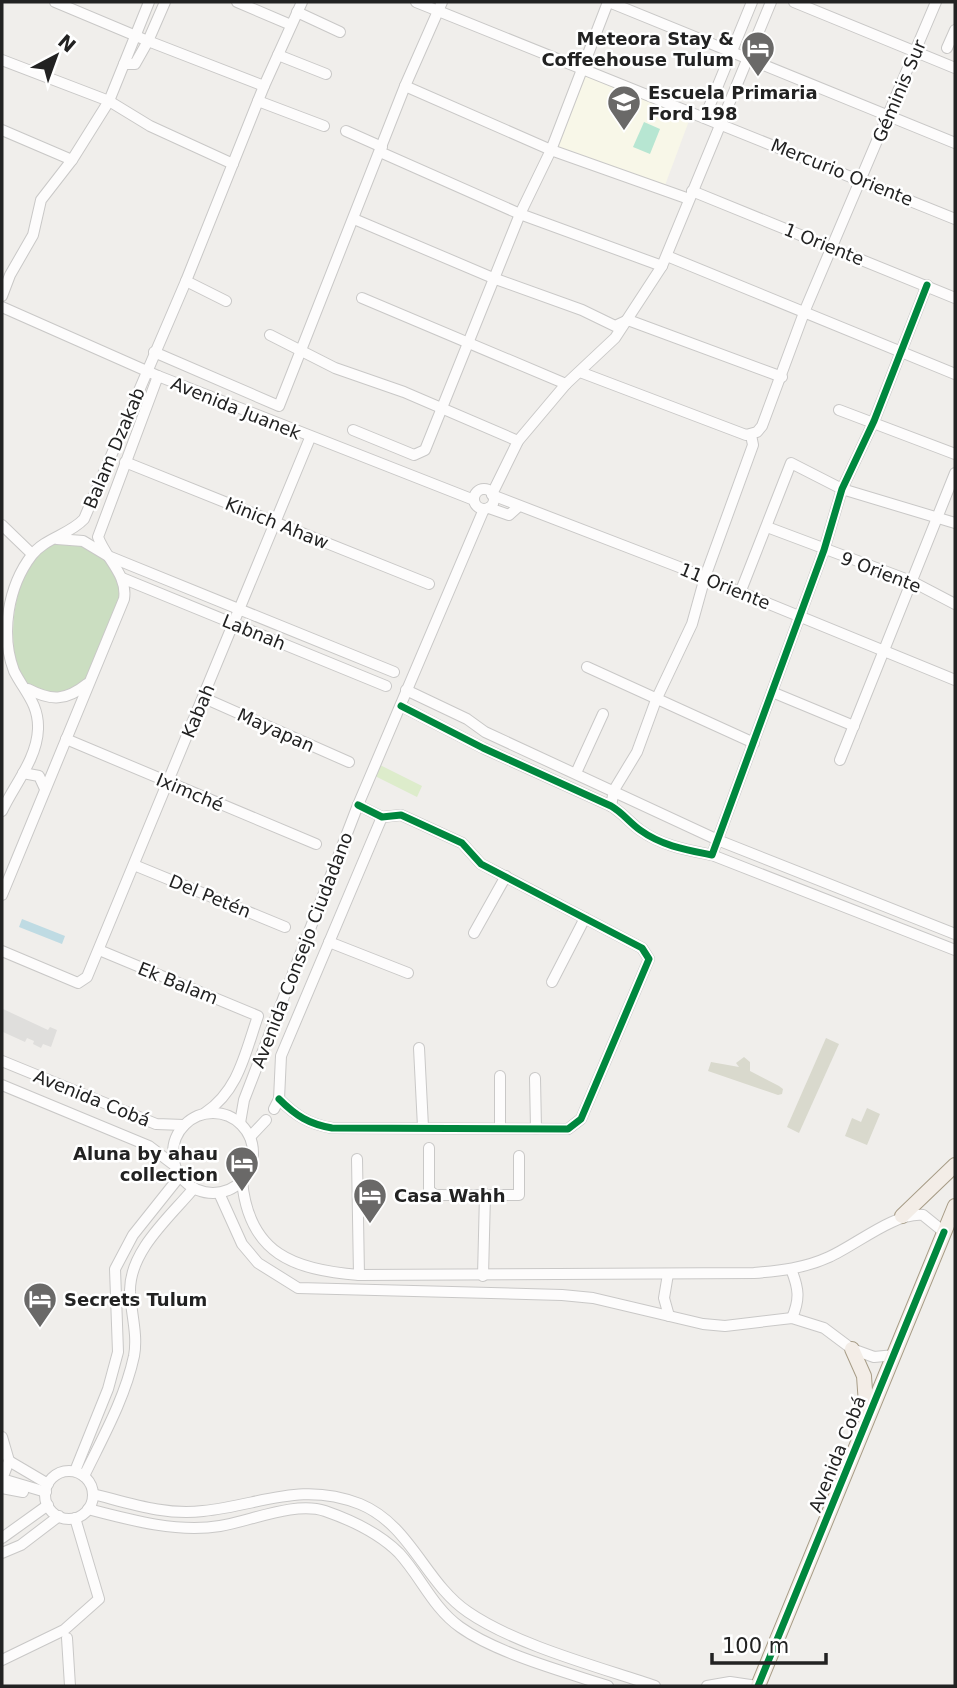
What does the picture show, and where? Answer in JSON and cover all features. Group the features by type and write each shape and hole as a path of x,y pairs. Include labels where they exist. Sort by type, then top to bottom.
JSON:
{"main road":[{"path":"902,1216 955,1165"},
{"name":"Avenida Cobá","path":"758,1686 955,1206"},
{"path":"852,1349 864,1376 868,1421"}],"street":[{"path":"55,2 264,86"},
{"path":"2,296 10,275 33,235 41,200 72,160 109,101 149,2"},
{"path":"124,64 135,64 165,2"},
{"path":"237,2 292,25"},
{"name":"Mercurio Oriente","path":"416,2 440,7 580,70 720,122 955,219"},
{"path":"353,430 417,456 425,450 493,278 551,150 608,2 955,144"},
{"path":"705,117 752,2"},
{"path":"486,508 493,503 492,494 518,441 566,384 615,338 664,261 771,2"},
{"path":"794,2 955,68"},
{"name":"Géminis Sur","path":"751,435 762,426 805,310 936,2"},
{"path":"300,7 340,32"},
{"name":"Balam Dzakab","path":"2,811 35,748 38,728 28,690 14,671 7,649 4,616 20,572 32,554 84,519 186,281 264,86 300,7"},
{"path":"154,352 279,406 405,86 440,7"},
{"path":"947,48 955,31"},
{"path":"278,55 326,74"},
{"path":"2,60 109,101 150,126 233,164"},
{"name":"1 Oriente","path":"405,86 551,150 690,195 833,247 955,298"},
{"path":"258,101 324,125"},
{"path":"2,130 72,160"},
{"path":"346,131 520,214 805,310 955,374"},
{"path":"354,219 493,278 582,310 615,326 628,320 782,377"},
{"path":"186,281 226,301"},
{"path":"712,855 720,841 824,550 842,489 874,421 927,285"},
{"path":"362,298 566,384"},
{"path":"2,320 4,307"},
{"name":"Avenida Juanek","path":"4,307 158,376 310,438 474,500"},
{"path":"270,335 335,368 441,408 518,441"},
{"path":"580,372 751,435 753,445 705,577 692,624 656,700 636,752 614,790 611,806"},
{"path":"2,895 5,879 46,789 124,599 126,589 122,578 98,537 158,376"},
{"path":"839,410 874,421 955,454"},
{"name":"Kabah","path":"2,951 83,982 99,950 310,438"},
{"name":"Kinich Ahaw","path":"125,462 429,584"},
{"path":"740,593 791,463 842,489 955,523"},
{"path":"840,760 955,473"},
{"path":"492,494 480,490 474,500 477,506 509,515 519,506"},
{"name":"11 Oriente","path":"492,494 705,577 955,680"},
{"name":"Avenida Consejo Ciudadano","path":"240,1123 244,1100 358,805 486,508"},
{"path":"2,525 32,554"},
{"name":"9 Oriente","path":"767,527 911,581 955,604"},
{"path":"55,539 83,541 108,556 394,672"},
{"name":"Labnah","path":"122,578 386,686"},
{"path":"2,664 14,671"},
{"path":"587,667 754,743"},
{"path":"28,690 55,699 78,692 87,684"},
{"path":"406,690 467,719 485,732 720,841 955,934"},
{"path":"772,692 854,726"},
{"name":"Mayapan","path":"204,698 349,762"},
{"path":"401,706 483,748 611,806 625,814 639,829 680,850 712,855 955,950"},
{"path":"576,773 603,714"},
{"path":"451,731 467,719"},
{"path":"483,748 485,732"},
{"name":"Iximché","path":"66,739 316,844"},
{"path":"532,770 540,756"},
{"path":"23,773 39,776 46,789"},
{"path":"625,814 637,802"},
{"path":"358,805 382,817 401,815 461,843 481,864 642,948 649,959 581,1119 568,1129 332,1128 312,1125 277,1104 281,1056 382,817"},
{"name":"Del Petén","path":"134,865 285,927"},
{"path":"474,933 506,876"},
{"path":"817,895 822,881"},
{"path":"552,982 585,918"},
{"path":"329,942 408,973"},
{"name":"Ek Balam","path":"99,950 258,1016 235,1084 219,1103 205,1113"},
{"path":"419,1048 423,1127"},
{"name":"Avenida Cobá","path":"2,1061 156,1124 184,1125"},
{"path":"500,1076 500,1128"},
{"path":"535,1078 536,1129"},
{"name":"Avenida Cobá","path":"2,1085 149,1146 177,1170"},
{"path":"242,1181 219,1192 194,1188 177,1170 173,1144 184,1125 205,1113 223,1114 240,1123 250,1137 253,1156 242,1181 250,1217 258,1235 273,1250 318,1271 359,1275 717,1276 791,1269 827,1258 902,1216 923,1215 944,1232"},
{"path":"250,1137 266,1120"},
{"path":"429,1148 431,1194 519,1195 519,1156"},
{"path":"357,1159 359,1275"},
{"path":"79,1473 118,1352 115,1269 133,1236 177,1170"},
{"path":"79,1473 116,1409 134,1354 130,1290 135,1266 148,1243 194,1188"},
{"path":"219,1192 242,1244 258,1264 298,1288 562,1295 593,1298 725,1326 792,1318 824,1328 852,1349 874,1357 895,1355"},
{"path":"483,1276 485,1194"},
{"path":"791,1269 799,1288 799,1302 792,1318"},
{"path":"668,1274 664,1298 670,1316"},
{"path":"2,1437 5,1472"},
{"path":"5,1472 47,1493"},
{"path":"5,1472 47,1493 59,1516"},
{"path":"2,1538 47,1493 59,1473 79,1473"},
{"path":"79,1473 93,1494 183,1513 303,1492 328,1495 361,1505 388,1522 410,1543 437,1582 466,1611 501,1631 655,1686"},
{"path":"2,1488 47,1493"},
{"path":"2,1553 21,1545 59,1516 75,1518 88,1509 93,1494"},
{"path":"88,1509 173,1527 219,1527 280,1511 321,1510 369,1529 398,1553 440,1609 460,1628 492,1644 608,1686"},
{"path":"2,1660 64,1630 99,1599 75,1518"},
{"path":"67,1638 70,1686"},
{"path":"708,1686 730,1682 758,1686"}],"shaded area":[{"name":"Escuela Primaria Ford 198","path":"585,76 690,118 664,188 557,146"},
{"path":"3,1009 48,1030 50,1027 57,1030 51,1047 43,1044 41,1048 27,1038 25,1042 3,1032"},
{"path":"826,1038 839,1044 799,1133 787,1127"},
{"path":"744,1057 750,1062 750,1071 779,1086 783,1089 782,1094 778,1095 708,1071 711,1062 739,1067 736,1063"},
{"path":"867,1108 880,1114 867,1145 845,1136 852,1118 861,1122"}],"green space":[{"path":"644,122 660,129 650,154 633,147"},
{"path":"73,542 105,559 124,590 85,683 55,698 30,688 21,674 15,656 15,612 19,590 27,570 38,554 53,543"},
{"path":"378,764 422,786 417,797 373,775"}],"water":[{"path":"22,919 65,936 62,944 19,927"}],"cycle path":[{"path":"401,706 483,748 611,806 657,840 712,855 824,550 842,489 874,421 927,285"},
{"path":"279,1099 303,1118 332,1128 568,1129 581,1119 649,959 642,948 481,864 462,843 401,815 382,817 358,805"},
{"path":"758,1686 944,1232"}],"place":[{"name":"Meteora Stay & Coffeehouse Tulum","path":"758,78"},
{"name":"Escuela Primaria Ford 198","path":"624,132"},
{"name":"Aluna by ahau collection","path":"242,1193"},
{"name":"Casa Wahh","path":"370,1225"},
{"name":"Secrets Tulum","path":"40,1329"}]}
